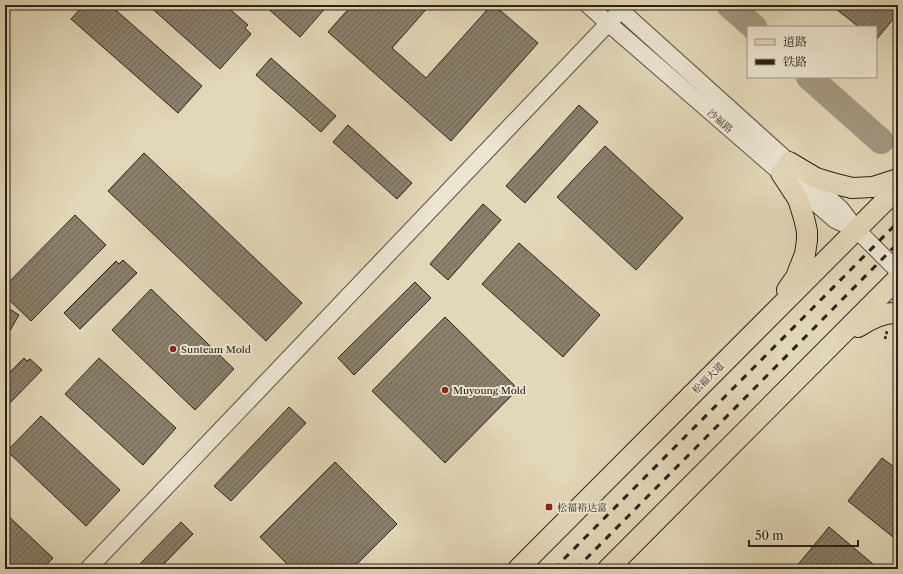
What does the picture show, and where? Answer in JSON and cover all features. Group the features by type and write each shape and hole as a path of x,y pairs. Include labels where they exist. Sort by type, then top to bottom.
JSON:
{"main road":[{"path":"785,168 852,188 873,187 898,179"},
{"path":"766,321 796,277 805,254 807,240 807,231 804,218 785,168"},
{"name":"松福大道","path":"518,569 898,188"},
{"path":"608,569 898,278"},
{"path":"821,355 852,330 878,316 890,312 893,320"}],"street":[{"name":"沙福路","path":"588,5 785,168 841,209 857,230 898,271"},
{"name":"沙福路","path":"618,7 785,168 835,220 857,230"},
{"path":"88,569 608,23 618,7"}],"path":[{"path":"885,339 893,320"}],"building":[{"path":"84,5 110,5 202,86 178,113 71,19"},
{"path":"148,5 225,5 248,25 245,28 251,34 220,69"},
{"path":"264,5 328,5 300,37"},
{"path":"352,5 430,5 392,48 426,78 487,10 493,8 501,11 538,43 451,141 328,32"},
{"path":"831,5 898,5 898,13 877,39 877,26 858,26"},
{"path":"271,58 336,116 321,132 256,75"},
{"path":"579,105 598,122 525,203 506,186"},
{"path":"348,125 412,183 397,199 333,142"},
{"path":"605,146 683,218 636,270 557,197"},
{"path":"144,153 302,303 266,341 108,191"},
{"path":"483,204 501,220 448,280 430,264"},
{"path":"75,215 106,245 31,321 5,296 5,286"},
{"path":"519,243 600,315 563,357 482,284"},
{"path":"123,260 137,273 80,329 64,313 116,261 119,264"},
{"path":"415,282 431,298 354,375 338,358"},
{"name":"Sunteam Mold","path":"151,289 234,369 195,410 112,330"},
{"path":"5,306 19,315 5,339"},
{"name":"Muyoung Mold","path":"445,317 518,389 445,463 372,391"},
{"path":"24,358 27,361 30,359 42,370 5,408 5,377"},
{"path":"99,358 176,428 143,465 65,394"},
{"path":"289,407 306,423 231,501 214,486"},
{"path":"41,416 120,490 86,526 7,451"},
{"path":"882,458 898,470 898,541 848,501"},
{"path":"335,462 397,524 352,569 292,569 260,537"},
{"path":"5,513 53,558 42,569 5,569"},
{"path":"181,522 193,534 159,569 135,569"},
{"path":"829,527 879,569 798,569 796,567"}],"waterway":[{"path":"729,5 753,26"},
{"path":"810,78 881,141"}],"railway":[{"path":"554,569 898,222"},
{"path":"576,569 898,243"}],"place":[{"name":"Sunteam Mold","path":"173,349"},
{"name":"Muyoung Mold","path":"445,390"},
{"name":"松福裕达富","path":"549,507"}]}
